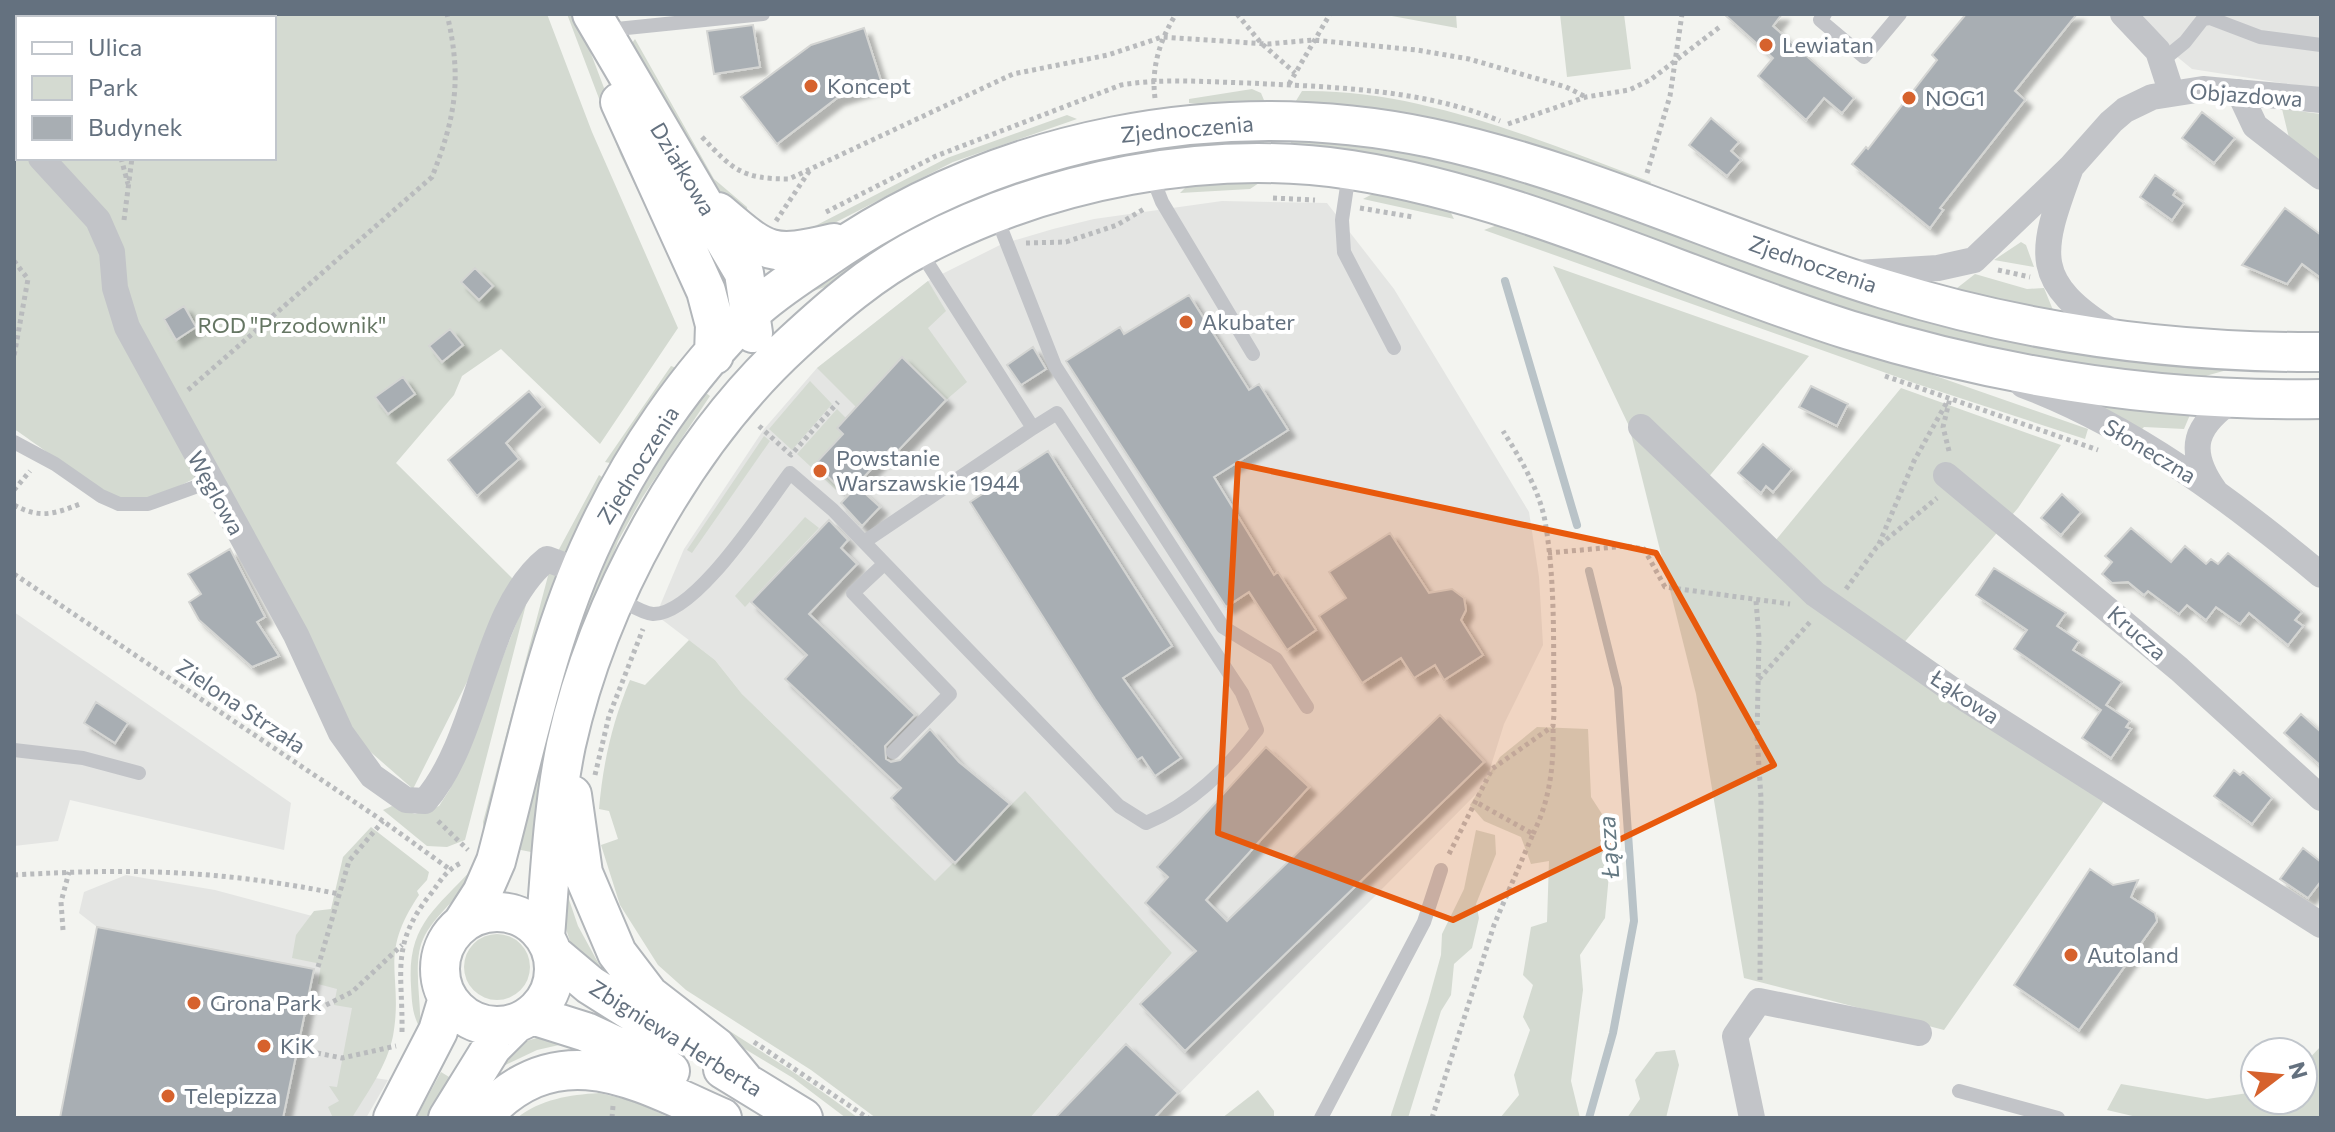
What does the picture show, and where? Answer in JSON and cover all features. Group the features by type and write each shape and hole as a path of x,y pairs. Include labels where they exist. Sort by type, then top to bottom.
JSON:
{"main road":[{"name":"Działkowa","path":"595,22 744,273 752,313 750,411"},
{"name":"Działkowa","path":"595,22 608,75 706,291 715,325 714,355"},
{"name":"Zjednoczenia","path":"462,924 496,861 550,650 579,571 622,484 666,417 714,355 752,313 853,238 947,189 1066,145 1122,132 1225,123 1310,123 1387,131 1481,151 1837,274 1944,307 2030,326 2127,341 2228,351 2321,352"},
{"name":"Zjednoczenia","path":"548,945 554,820 567,741 598,646 633,606 664,505 695,457 750,411 774,361 834,306 918,248 995,213 1086,186 1203,166 1283,164 1350,170 1479,200 1851,330 2019,374 2235,398 2321,399"},
{"path":"701,197 768,249 783,253 853,238"},
{"path":"706,291 720,302 752,313 783,317 812,315 834,306"},
{"path":"567,741 583,873 617,953 649,995 716,1047 745,1082"},
{"path":"448,1118 492,1047 523,1019 549,992 554,978 548,945 532,924 515,915 497,912 479,915 462,924 447,943 440,966 448,998 469,1020 499,1027 523,1019"},
{"name":"Zbigniewa Herberta","path":"548,945 602,994 803,1118"},
{"path":"393,1118 438,1031 448,998"},
{"name":"Zbigniewa Herberta","path":"523,1019 645,1057 760,1118"},
{"path":"481,1118 518,1084 579,1067 628,1076 722,1118"}],"street":[{"name":"Objazdowa","path":"2123,14 2149,38 2163,60 2171,91"},
{"name":"Objazdowa","path":"1837,274 1938,268 1974,260 2125,110 2171,91 2239,92 2321,100"},
{"path":"2239,92 2255,126 2321,177"},
{"name":"Węglowa","path":"43,160 98,220 112,252 115,288 127,327 209,482 296,635 341,733 372,776 406,800 425,801"},
{"name":"Objazdowa","path":"2071,167 2050,224 2049,267 2060,289 2078,310 2127,341"},
{"name":"Słoneczna","path":"1960,360 2044,393 2106,424 2215,491 2321,575"},
{"path":"2215,491 2200,465 2197,451 2200,430 2206,420 2235,398"},
{"name":"Łąkowa","path":"1641,427 1815,594 1961,696 2321,925"},
{"name":"Krucza","path":"1951,480 2179,669 2321,798"},
{"path":"425,801 439,785 505,622 530,572 547,559 579,571"},
{"path":"1752,1118 1735,1036 1759,1001 1919,1033"}],"lane":[{"path":"595,22 763,14"},
{"path":"1825,14 1820,20 1864,57 1900,14"},
{"path":"2163,60 2185,42 2203,19 2210,18 2260,37 2321,45"},
{"path":"1350,170 1342,220 1344,252 1394,348"},
{"path":"1151,173 1162,202 1253,354"},
{"path":"995,213 1055,366 1223,627 1276,659 1307,707"},
{"path":"918,248 1033,428"},
{"path":"633,606 675,610 692,597 790,473 864,542 1119,806 1146,823 1176,807 1230,765 1257,730 1242,693 1057,413 864,542"},
{"path":"14,442 119,504 148,504 209,482"},
{"path":"884,564 853,593 950,694 893,752"},
{"path":"14,750 83,758 139,773"},
{"path":"1321,1118 1424,922 1441,870"},
{"path":"1959,1091 2058,1118"}],"path":[{"path":"169,406 432,177 446,142 458,75 447,14"},
{"path":"1155,98 1153,80 1162,37 1176,14"},
{"path":"1237,14 1261,43 1295,73"},
{"path":"1289,84 1330,14"},
{"path":"1647,174 1670,96 1682,14"},
{"path":"1508,124 1586,97 1629,90 1721,26"},
{"path":"699,133 728,164 756,179 789,179 1013,74 1108,55 1162,37 1261,43 1313,40 1417,50 1469,59 1566,87 1586,97"},
{"path":"1067,108 1121,85 1153,80 1214,82"},
{"path":"122,160 130,190"},
{"path":"112,252 127,210 132,160"},
{"path":"774,225 811,169"},
{"path":"14,261 28,279 14,356"},
{"path":"1986,265 2009,274 2039,278"},
{"path":"1758,680 1818,613 1835,608 1877,547 1937,416 1950,398 1943,427 1951,480 1877,547"},
{"path":"750,411 791,455 838,402"},
{"path":"1432,1118 1494,925 1544,812 1554,761 1553,620 1545,519 1523,463 1503,431"},
{"path":"14,505 30,514 48,516 101,496"},
{"path":"1548,553 1626,546 1644,549 1665,587 1756,601 1761,798 1759,1001"},
{"name":"Zielona Strzała","path":"14,574 383,821 448,868 411,918 402,944"},
{"path":"593,786 633,606"},
{"path":"1441,870 1492,769 1553,726"},
{"path":"425,801 431,814 468,850"},
{"path":"1476,802 1533,834"},
{"path":"318,967 349,861 383,821"},
{"path":"14,875 178,870 263,878 339,894"},
{"path":"63,930 61,902 69,872"},
{"path":"326,1005 334,1005 352,992 402,944"},
{"path":"396,1055 401,1045 402,944"},
{"path":"317,1053 342,1058 401,1045"},
{"path":"607,1118 613,1110"}],"highlighted area":[{"path":"1238,464 1656,553 1774,765 1453,920 1218,833"}],"shaded area":[{"path":"2125,14 2321,14 2321,89 2192,69"},
{"path":"1222,201 1327,203 1394,289 1529,512 1539,577 1543,645 1504,724 1485,785 1155,1118 1030,1118 1172,953 935,882 742,694 715,660 656,615 684,549 764,429 817,368 928,281 1002,244 1053,229 1094,219"},
{"path":"14,612 291,803 284,850 70,800 58,841 14,846"},
{"path":"126,875 215,890 331,921 352,1008 355,1075 388,1080 366,1118 60,1118 72,1052 77,1052 76,1037 97,927 79,913 84,892"}],"green space":[{"name":"ROD \"Przodownik\"","path":"14,14 547,14 592,132 678,328 600,444 501,349 462,376 454,395 396,463 517,583 413,789 366,748 348,725 210,471 160,494 129,500 89,481 14,429"},
{"path":"567,14 576,14 662,241 620,154"},
{"path":"1381,14 1456,14 1457,28"},
{"path":"1560,14 1624,14 1631,69 1567,77"},
{"path":"635,39 714,179 747,207 748,215 726,205 627,50"},
{"path":"1252,89 1261,93 1266,105 1226,107 1189,103 1189,99"},
{"path":"1302,91 1347,93 1436,108 1524,135 1651,182 1648,188 1291,109"},
{"path":"2282,109 2321,114 2321,166 2290,142"},
{"path":"1067,115 1077,119 953,162 813,234 769,234 813,227 947,158"},
{"path":"1264,136 1264,151 1208,153 802,295 912,225 993,188 1118,151"},
{"path":"1291,136 1411,147 2241,366 2195,379 2005,357 1291,153"},
{"path":"1265,179 1250,189 1180,193 1188,185"},
{"path":"1380,190 1449,209 1454,219 1363,199"},
{"path":"1500,224 2088,429 2085,439 1917,384 1484,230"},
{"path":"2021,242 2026,245 2034,267 1994,260"},
{"path":"1553,266 1809,356 1702,485 1771,546 1901,388 2061,445 2018,508 1891,658 2118,781 1944,1030 1744,978 1696,694 1629,426"},
{"path":"1975,274 2027,289 2044,288 2053,310 1952,292"},
{"path":"928,281 946,311 928,328 967,382 946,400 902,358 856,407 817,368"},
{"path":"671,366 679,369 615,464 605,462"},
{"path":"810,381 832,404 792,450 769,429"},
{"path":"702,390 710,396 642,498 618,541 599,594 540,796 531,852 516,849 586,592 637,489"},
{"path":"2104,403 2192,410 2184,429 2144,427 2139,432 2102,408"},
{"path":"837,409 846,418 837,428 843,434 815,464 839,487 836,490 797,454"},
{"path":"764,436 770,441 692,553 687,550"},
{"path":"599,475 605,479 570,555 557,553"},
{"path":"805,517 819,528 745,607 735,596"},
{"path":"549,572 559,576 484,836 483,822"},
{"path":"530,589 465,840 447,847 427,846 383,810 392,806 415,814 439,806 450,789"},
{"path":"689,640 715,660 742,694 935,881 1025,791 1172,953 1030,1118 876,1118 811,1070 686,990 658,965 620,905 601,845 618,839 609,811 599,809 609,743 630,680 645,685"},
{"path":"1537,727 1588,729 1591,797 1613,831 1605,918 1580,955 1583,990 1571,1081 1580,1118 1500,1118 1519,1095 1514,1075 1530,1030 1523,1017 1533,985 1523,975 1531,927 1547,922 1549,861 1531,864 1521,837 1484,821 1470,805 1500,757"},
{"path":"371,827 429,872 406,916 395,951 396,1015 386,1058 352,1118 333,1118 328,1107 339,1101 329,1086 337,1087 352,1008 334,1005 337,989 318,984 321,964 292,958 296,935 314,911 331,909 343,857"},
{"path":"1476,830 1495,835 1496,854 1476,904 1479,918 1472,948 1454,964 1451,995 1441,1011 1408,1118 1390,1118 1428,1002 1441,955 1442,934 1464,889"},
{"path":"472,869 463,888 431,926 421,945 418,968 420,1028 412,997 414,948 426,920"},
{"path":"563,882 578,926 601,968 588,964 572,946 563,906"},
{"path":"497,934 510,937 520,944 527,954 530,967 527,980 520,990 510,997 497,1000 484,997 474,990 467,980 464,967 467,954 474,944 484,937"},
{"path":"661,984 858,1118 846,1118 793,1078 697,1020"},
{"path":"544,1036 568,1043 537,1050 497,1069 519,1043"},
{"path":"2321,1046 2321,1118 2141,1118 2107,1110 2121,1084 2207,1099 2239,1094 2239,1116 2319,1116"},
{"path":"1675,1050 1679,1065 1666,1118 1627,1118 1640,1099 1635,1080 1656,1052"},
{"path":"441,1072 454,1080 432,1118 416,1118"},
{"path":"1258,1090 1274,1111 1274,1118 1222,1118"},
{"path":"599,1093 634,1101 670,1118 517,1118 536,1106 556,1099"}],"building":[{"path":"1724,14 1782,14 1773,26 1854,98 1842,113 1824,98 1806,120 1758,76 1773,58"},
{"path":"1966,14 2077,14 2015,91 2025,100 1940,208 1943,210 1930,228 1852,164 1866,147 1868,149 1937,60 1932,55"},
{"path":"753,25 760,67 714,74 707,31"},
{"name":"Koncept","path":"864,28 882,84 837,98 777,144 741,97 811,45"},
{"path":"2202,112 2235,138 2214,163 2182,138"},
{"path":"1711,118 1739,142 1731,151 1741,160 1727,176 1689,145"},
{"path":"2155,175 2176,190 2173,195 2184,203 2172,220 2140,197"},
{"path":"2285,208 2321,235 2321,278 2302,264 2287,284 2242,265"},
{"path":"475,268 493,286 479,300 461,282"},
{"path":"1189,295 1249,390 1259,384 1288,430 1214,477 1274,575 1278,572 1316,630 1287,650 1249,592 1226,607 1066,361 1120,327 1124,334"},
{"path":"184,306 196,327 176,340 164,319"},
{"path":"450,329 463,345 442,362 429,346"},
{"path":"1033,347 1046,369 1021,385 1007,365"},
{"path":"902,357 946,400 896,453 891,448 847,495 815,464 843,434 837,428"},
{"path":"403,377 415,394 388,414 375,397"},
{"path":"1811,386 1848,404 1837,426 1799,407"},
{"path":"529,391 543,407 506,443 519,459 477,496 448,460"},
{"path":"1763,444 1792,469 1773,492 1766,486 1761,493 1738,473"},
{"path":"1048,451 1172,646 1123,678 1181,758 1155,776 1142,757 1137,760 1095,699 970,502"},
{"path":"857,486 880,507 862,526 841,503"},
{"path":"2062,494 2081,512 2061,535 2041,518"},
{"path":"829,520 848,540 841,548 857,564 809,614 915,715 885,746 886,759 891,762 900,760 930,729 959,762 1010,804 955,863 891,798 901,788 785,679 807,655 751,602"},
{"path":"2131,528 2171,562 2185,546 2206,564 2211,559 2218,564 2228,553 2302,612 2295,620 2303,626 2288,645 2249,613 2240,624 2216,607 2206,620 2187,605 2179,614 2148,591 2144,595 2128,582 2112,583 2102,574 2112,562 2105,556"},
{"path":"1390,533 1429,593 1452,589 1464,598 1466,610 1461,620 1483,655 1444,680 1435,665 1414,678 1401,658 1362,683 1319,616 1346,598 1329,572"},
{"path":"230,549 265,617 257,622 279,656 252,667 199,620 189,602 201,594 188,574"},
{"path":"1994,568 2066,613 2057,626 2079,641 2073,650 2122,682 2106,705 2130,721 2126,727 2131,729 2111,758 2082,738 2101,710 2014,649 2027,630 1976,595"},
{"path":"96,702 128,723 115,743 84,723"},
{"path":"2301,714 2321,732 2321,766 2284,733"},
{"path":"1440,715 1484,762 1185,1051 1140,1004 1196,951 1145,903 1168,877 1157,867 1266,747 1309,787 1206,900 1227,921"},
{"path":"2234,770 2240,775 2243,772 2272,798 2252,824 2214,796"},
{"path":"2303,848 2321,862 2321,881 2308,898 2280,879"},
{"name":"Autoland","path":"2090,869 2113,885 2138,880 2131,897 2155,913 2157,921 2079,1030 2014,985"},
{"name":"Grona Park","path":"97,927 314,969 283,1118 60,1118"},
{"path":"1126,1044 1178,1093 1154,1118 1055,1118"}],"waterway":[{"name":"Łącza","path":"1505,281 1577,525"},
{"name":"Łącza","path":"1589,571 1618,688 1634,921 1613,1033 1589,1118"}],"place":[{"name":"Lewiatan","path":"1766,45"},
{"name":"Koncept","path":"811,86"},
{"name":"NOG1","path":"1909,98"},
{"name":"Akubater","path":"1186,322"},
{"name":"Powstanie Warszawskie 1944","path":"820,471"},
{"name":"Autoland","path":"2071,955"},
{"name":"Grona Park","path":"194,1003"},
{"name":"KiK","path":"264,1046"},
{"name":"Telepizza","path":"168,1096"}]}
